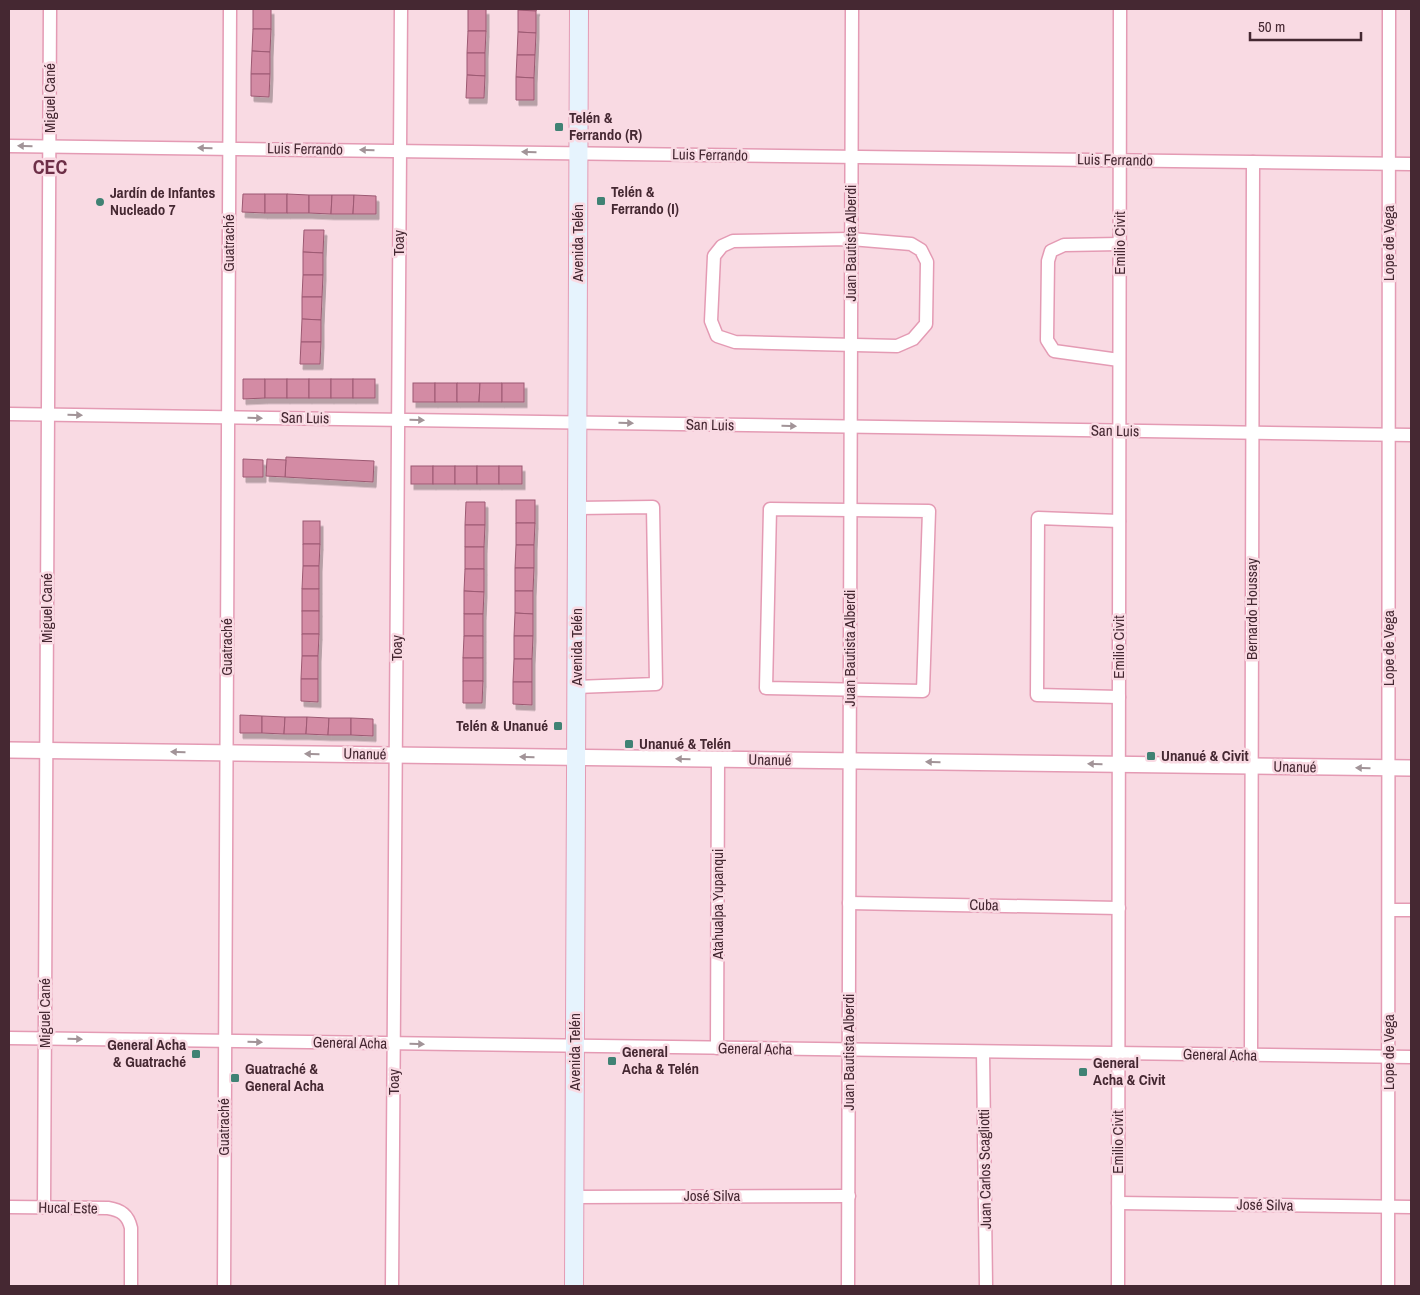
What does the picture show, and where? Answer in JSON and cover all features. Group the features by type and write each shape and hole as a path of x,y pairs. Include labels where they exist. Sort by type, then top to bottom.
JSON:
{"main road":[{"name":"Avenida Telén","path":"574,1286 579,9"}],"street":[{"name":"Miguel Cané","path":"44,1207 50,9"},
{"name":"Guatraché","path":"224,1286 230,9"},
{"name":"Toay","path":"392,1286 400,9"},
{"name":"Juan Bautista Alberdi","path":"848,1286 852,9"},
{"name":"Emilio Civit","path":"1118,1286 1120,9"},
{"name":"Lope de Vega","path":"1388,1286 1389,9"},
{"name":"Luis Ferrando","path":"9,146 1411,164"},
{"name":"Bernardo Houssay","path":"1251,1055 1253,162"},
{"path":"851,239 911,244 921,250 927,262 926,324 913,339 897,346 735,342 717,336 710,321 714,256 722,246 733,241 851,239"},
{"path":"1120,244 1064,245 1052,251 1048,261 1047,330 1047,340 1054,351 1120,360"},
{"name":"San Luis","path":"9,414 1411,435"},
{"path":"576,687 656,684 653,507 577,508"},
{"path":"770,509 851,510 929,511 924,691 766,688 770,509"},
{"path":"1119,520 1038,518 1037,696 1119,697"},
{"name":"Unanué","path":"9,750 1411,768"},
{"name":"Atahualpa Yupanqui","path":"718,759 718,1048"},
{"name":"Cuba","path":"850,903 1119,908"},
{"path":"1389,910 1411,910"},
{"name":"General Acha","path":"9,1038 1411,1057"},
{"name":"Juan Carlos Scagliotti","path":"983,1052 986,1286"},
{"name":"José Silva","path":"575,1197 849,1196"},
{"name":"José Silva","path":"1118,1203 1411,1207"},
{"name":"Hucal Este","path":"9,1207 108,1208 117,1210 125,1215 131,1228 131,1286"}],"building":[{"path":"253,9 271,9 271,29 253,29"},
{"path":"468,9 486,9 486,31 468,31"},
{"path":"518,9 537,9 536,11"},
{"path":"518,10 536,11 536,33 518,32"},
{"path":"253,29 271,29 270,52 252,51"},
{"path":"468,31 486,31 485,53 467,53"},
{"path":"518,32 536,33 535,55 517,55"},
{"path":"252,51 270,52 270,74 251,74"},
{"path":"467,53 485,53 485,76 467,75"},
{"path":"517,55 535,55 534,78 516,77"},
{"path":"251,74 270,74 269,97 251,96"},
{"path":"467,75 485,76 484,98 466,98"},
{"path":"516,77 534,78 534,100 516,100"},
{"path":"243,194 265,194 265,213 242,212"},
{"path":"265,194 287,194 287,213 265,213"},
{"path":"287,194 309,195 309,213 287,213"},
{"path":"309,195 332,195 331,214 309,213"},
{"path":"332,195 354,195 353,214 331,214"},
{"path":"354,195 376,196 376,214 353,214"},
{"path":"304,230 324,230 323,253 303,252"},
{"path":"303,252 323,253 323,275 303,275"},
{"path":"303,275 323,275 322,297 302,297"},
{"path":"302,297 322,297 321,320 302,319"},
{"path":"302,319 321,320 321,342 301,342"},
{"path":"301,342 321,342 320,364 300,364"},
{"path":"243,379 265,379 265,398 243,399"},
{"path":"265,379 287,379 287,398 265,398"},
{"path":"287,379 309,379 309,398 287,398"},
{"path":"309,379 331,379 331,398 309,398"},
{"path":"331,379 353,379 353,398 331,398"},
{"path":"353,379 375,379 375,398 353,398"},
{"path":"413,383 435,383 435,402 413,402"},
{"path":"435,383 457,383 457,402 435,402"},
{"path":"457,383 480,383 479,402 457,402"},
{"path":"480,383 502,383 502,402 479,402"},
{"path":"502,383 524,383 524,402 502,402"},
{"path":"286,457 374,461 373,482 285,477"},
{"path":"243,459 263,460 263,477 243,477"},
{"path":"267,459 286,460 285,477 266,476"},
{"path":"411,466 433,466 433,484 411,484"},
{"path":"433,466 455,466 455,484 433,484"},
{"path":"455,466 477,466 477,484 455,484"},
{"path":"477,466 499,466 499,484 477,484"},
{"path":"499,466 522,466 522,484 499,484"},
{"path":"516,500 535,500 535,523 516,523"},
{"path":"466,502 485,502 485,525 465,525"},
{"path":"303,521 320,521 320,544 303,544"},
{"path":"516,523 535,523 534,545 516,545"},
{"path":"465,525 485,525 484,547 465,547"},
{"path":"303,544 320,544 319,566 303,566"},
{"path":"516,545 534,545 534,568 515,568"},
{"path":"465,547 484,547 484,569 465,569"},
{"path":"303,566 319,566 319,589 302,589"},
{"path":"515,568 534,568 533,591 515,591"},
{"path":"465,569 484,569 484,592 464,591"},
{"path":"302,589 319,589 319,611 302,611"},
{"path":"464,591 484,592 483,614 464,614"},
{"path":"515,591 533,591 533,614 515,613"},
{"path":"302,611 319,611 319,634 302,634"},
{"path":"515,613 533,614 533,636 514,636"},
{"path":"464,614 483,614 483,636 464,636"},
{"path":"302,634 319,634 318,656 302,656"},
{"path":"464,636 483,636 483,658 463,658"},
{"path":"514,636 533,636 532,659 514,659"},
{"path":"302,656 318,656 318,679 301,679"},
{"path":"463,658 483,658 483,681 463,681"},
{"path":"514,659 532,659 532,682 513,682"},
{"path":"301,679 318,679 318,702 301,701"},
{"path":"463,681 483,681 482,703 463,703"},
{"path":"513,682 532,682 532,705 513,704"},
{"path":"240,715 262,716 262,733 240,733"},
{"path":"262,716 285,717 284,734 262,733"},
{"path":"285,717 307,717 306,734 284,734"},
{"path":"307,717 329,718 328,735 306,734"},
{"path":"329,718 351,718 351,735 328,735"},
{"path":"351,718 373,719 373,736 351,735"}],"place":[{"name":"Telén & Ferrando (R)","path":"559,127"},
{"name":"Telén & Ferrando (I)","path":"601,201"},
{"name":"Jardín de Infantes Nucleado 7","path":"100,202"},
{"name":"Telén & Unanué","path":"558,726"},
{"name":"Unanué & Telén","path":"629,744"},
{"name":"Unanué & Civit","path":"1151,756"},
{"name":"General Acha & Guatraché","path":"196,1054"},
{"name":"General Acha & Telén","path":"612,1061"},
{"name":"General Acha & Civit","path":"1083,1072"},
{"name":"Guatraché & General Acha","path":"235,1078"}],"district":[{"name":"CEC","path":"50,167"}]}
